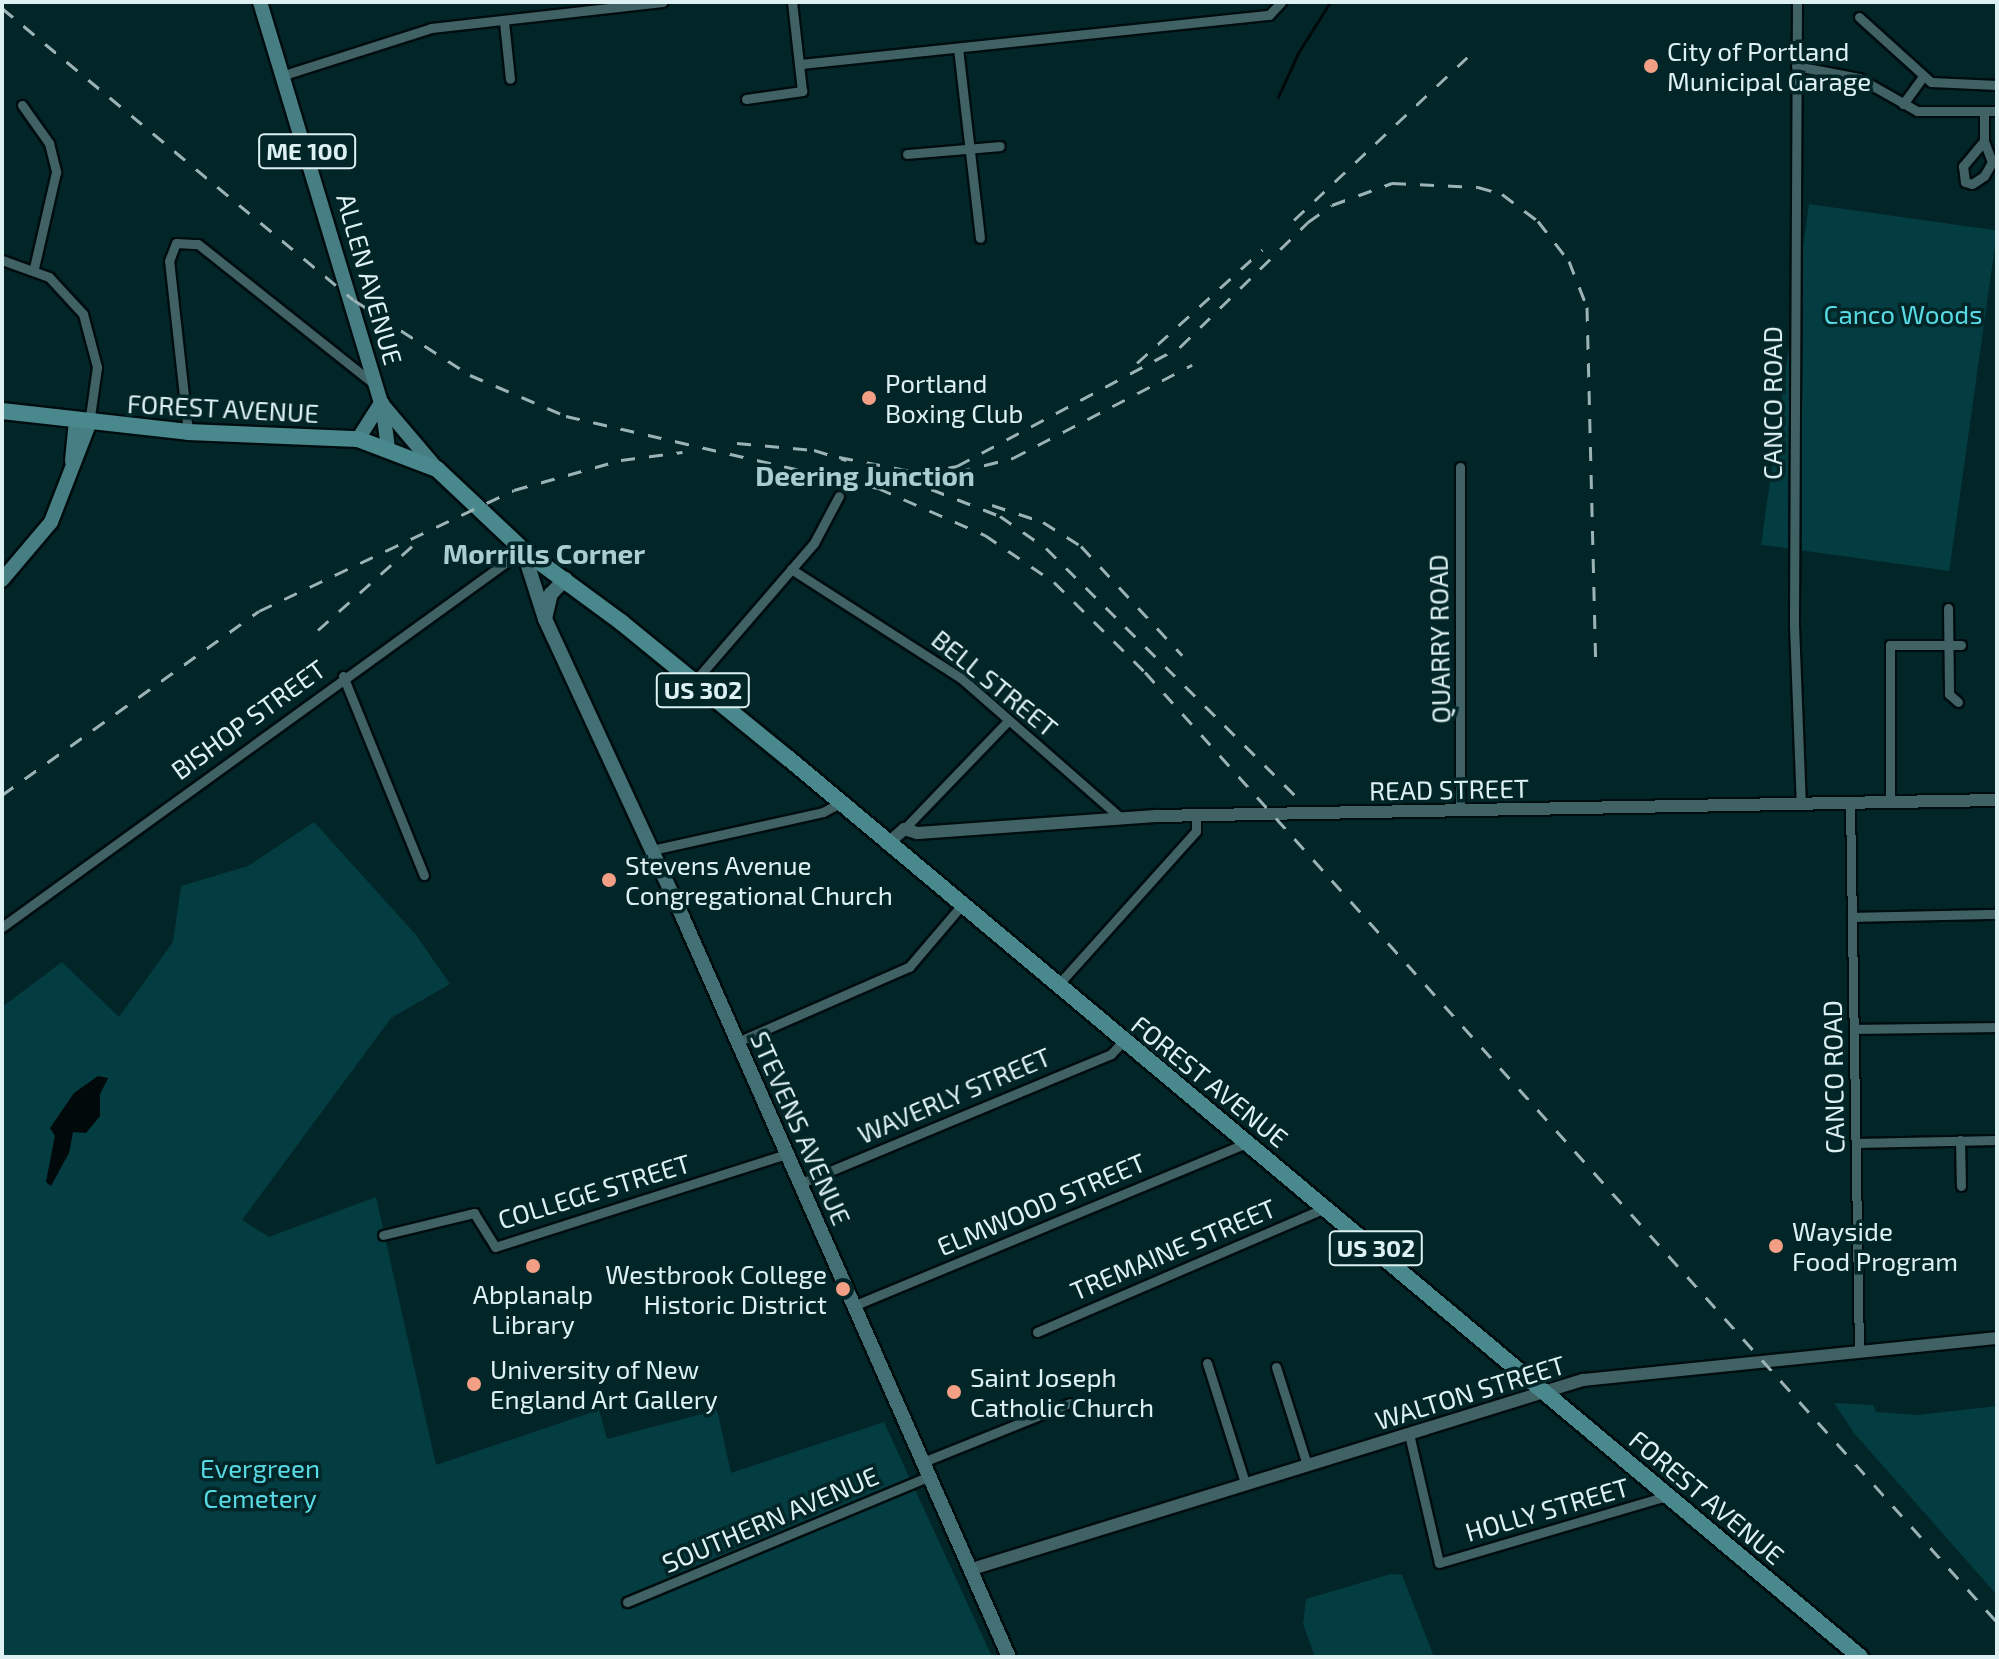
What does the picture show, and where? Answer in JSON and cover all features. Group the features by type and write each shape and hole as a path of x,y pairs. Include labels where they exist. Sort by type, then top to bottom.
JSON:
{"highway":[{"name":"FOREST AVENUE","path":"2,411 188,432 358,439 437,469"},
{"name":"US 302","path":"437,469 523,550"},
{"name":"FOREST AVENUE","path":"523,550 565,579 694,682 1123,1041 1327,1207 1860,1657"}],"main road":[{"name":"ALLEN AVENUE","path":"260,2 377,386"},
{"name":"ME 100","path":"377,386 381,403"},
{"name":"ALLEN AVENUE","path":"381,403 388,448"},
{"path":"358,439 381,403 437,469"},
{"path":"2,580 51,522 82,422"},
{"name":"STEVENS AVENUE","path":"523,550 545,619 652,850 1009,1657"},
{"path":"545,619 551,594 565,579"}],"street":[{"path":"284,75 414,32 663,2"},
{"path":"746,99 802,91 792,2"},
{"name":"CANCO ROAD","path":"1797,2 1794,625 1801,804"},
{"path":"801,64 1269,15 1281,3"},
{"path":"1859,17 1922,78 1997,85"},
{"path":"504,22 510,79"},
{"path":"958,48 980,238"},
{"path":"1796,66 1849,74 1903,104 1932,113 1984,114 1997,111"},
{"path":"1903,104 1922,78"},
{"path":"22,105 49,143 56,172 34,268"},
{"path":"1984,114 1984,141"},
{"path":"907,154 1000,146"},
{"path":"188,432 169,261 176,243 198,244 377,386"},
{"path":"2,260 34,268 61,285 88,324 97,367 82,422"},
{"name":"QUARRY ROAD","path":"1460,467 1460,811"},
{"path":"694,682 828,524 839,496"},
{"name":"BISHOP STREET","path":"2,927 343,676 523,550"},
{"name":"BELL STREET","path":"791,569 942,664 1121,818"},
{"path":"1948,608 1949,694 1958,702"},
{"path":"1890,802 1890,645 1961,645"},
{"path":"343,676 424,875"},
{"path":"887,844 1008,721"},
{"name":"READ STREET","path":"904,829 917,833 1121,818 1997,800"},
{"name":"CANCO ROAD","path":"1850,803 1859,1350"},
{"path":"652,850 823,812 838,804"},
{"path":"1057,986 1196,831 1196,817"},
{"path":"737,1042 909,967 961,906"},
{"path":"1852,917 1997,914"},
{"path":"1854,1029 1997,1027"},
{"name":"WAVERLY STREET","path":"799,1184 1111,1054 1123,1041"},
{"path":"1960,1140 1961,1186"},
{"path":"1856,1143 1997,1140"},
{"name":"ELMWOOD STREET","path":"853,1306 1246,1143"},
{"name":"COLLEGE STREET","path":"383,1235 474,1213 495,1247 786,1154"},
{"name":"TREMAINE STREET","path":"1037,1332 1327,1207"},
{"name":"WALTON STREET","path":"972,1569 1543,1391 1611,1374 1997,1338"},
{"path":"1207,1363 1245,1483"},
{"path":"1276,1367 1307,1465"},
{"path":"923,1462 1070,1403"},
{"name":"HOLLY STREET","path":"1409,1434 1439,1563 1667,1496"},
{"name":"SOUTHERN AVENUE","path":"627,1602 930,1476"}],"green space":[{"name":"Canco Woods","path":"1809,204 1997,230 1949,571 1761,545"},
{"name":"Evergreen Cemetery","path":"314,822 416,935 450,984 391,1018 242,1220 269,1237 376,1197 436,1465 599,1410 607,1439 717,1410 731,1473 884,1422 992,1657 2,1657 2,1007 62,962 119,1017 173,942 181,886 248,866","holes":["98,1077 108,1079 100,1094 100,1116 73,1131 69,1153 46,1182 55,1136 74,1093"]},
{"path":"1834,1403 1873,1405 1876,1412 1918,1415 1997,1406 1997,1595 1854,1433"},
{"path":"1391,1574 1402,1575 1434,1657 1315,1657 1303,1624 1306,1599"}],"shaded area":[{"path":"98,1076 108,1078 100,1094 100,1116 86,1133 73,1132 69,1153 51,1186 46,1182 55,1136 50,1128 74,1093"}],"waterway":[{"path":"1278,97 1298,53 1330,2"}],"railway":[{"path":"2,8 354,300 470,375 566,416 878,488 985,535 1054,582 1145,672 1997,1622"},
{"path":"1294,220 1470,55"},
{"path":"839,457 921,473 957,466 1180,347 1308,222 1332,205 1392,183 1478,187 1502,194 1538,221 1569,261 1587,307 1596,666"},
{"path":"1137,363 1262,250"},
{"path":"957,472 1013,458 1192,365"},
{"path":"737,443 814,450 847,460"},
{"path":"2,795 259,611 514,490 621,460 682,452"},
{"path":"931,489 1000,516 1046,548 1303,803"},
{"path":"992,505 1043,522 1081,546 1182,655"},
{"path":"318,630 419,540"}],"place":[{"name":"City of Portland Municipal Garage","path":"1651,66"},
{"name":"Portland Boxing Club","path":"869,398"},
{"name":"Stevens Avenue Congregational Church","path":"609,880"},
{"name":"Wayside Food Program","path":"1776,1246"},
{"name":"Abplanalp Library","path":"533,1266"},
{"name":"Westbrook College Historic District","path":"843,1289"},
{"name":"University of New England Art Gallery","path":"474,1384"},
{"name":"Saint Joseph Catholic Church","path":"954,1392"}],"district":[{"name":"Deering Junction","path":"865,475"},
{"name":"Morrills Corner","path":"544,553"}]}
